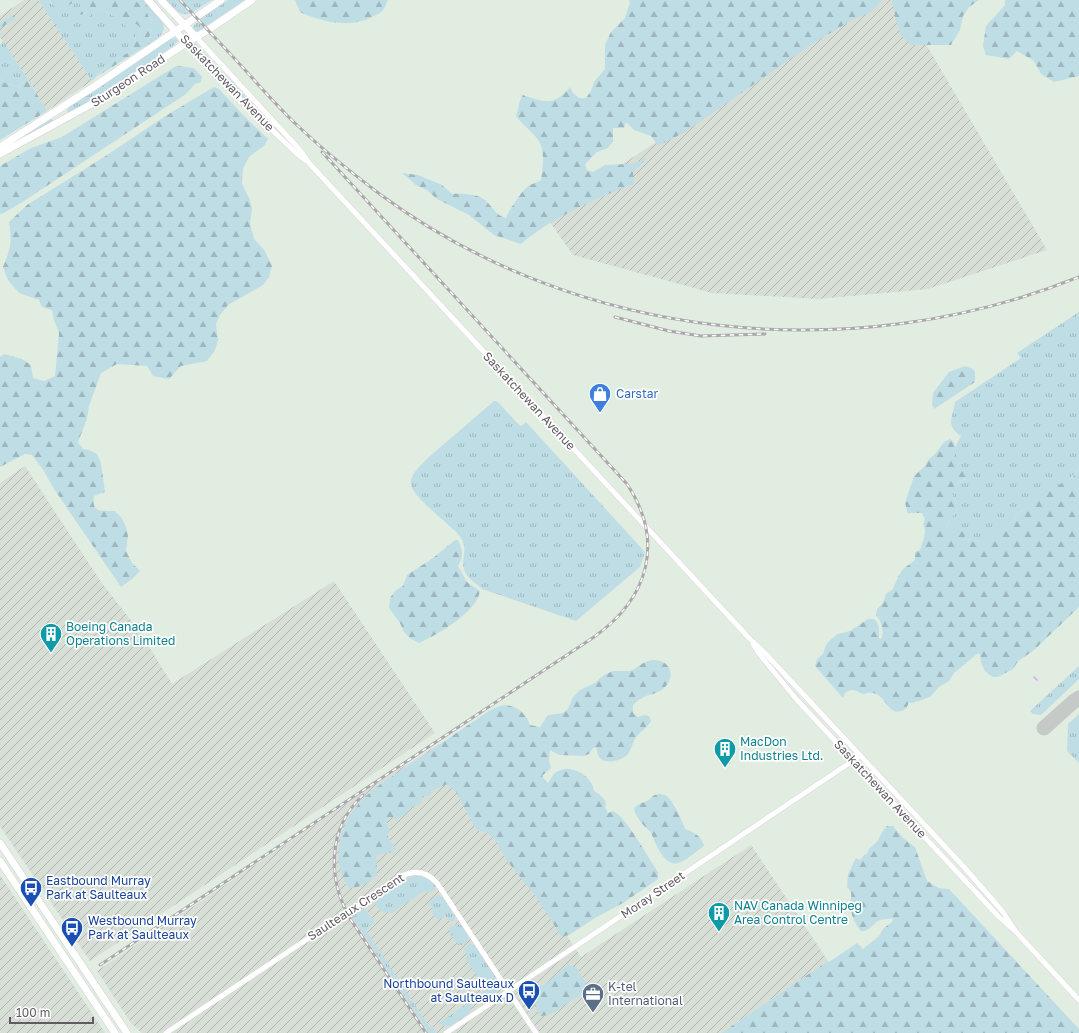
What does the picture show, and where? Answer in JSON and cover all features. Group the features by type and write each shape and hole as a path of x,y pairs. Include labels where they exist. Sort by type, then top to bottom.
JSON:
{"main road":[{"name":"Saskatchewan Avenue","path":"148,0 186,43"},
{"name":"Saskatchewan Avenue","path":"161,0 196,37"},
{"name":"Sturgeon Road","path":"0,147 221,0"},
{"name":"Sturgeon Road","path":"0,154 99,100 252,0"},
{"path":"0,843 127,1033"},
{"path":"0,861 115,1033"},
{"path":"60,951 73,953"}],"street":[{"name":"Saskatchewan Avenue","path":"196,37 300,150 309,163 978,884 1003,912 1016,932"},
{"name":"Saskatchewan Avenue","path":"186,43 214,74 296,153 309,163"},
{"name":"Saskatchewan Avenue","path":"750,639 760,655 797,700 999,917 1016,932 1079,1000"},
{"name":"Moray Street","path":"446,1033 860,756"},
{"name":"Saulteaux Crescent","path":"166,1033 402,876 412,872 427,874 437,883 536,1033"}],"shaded area":[{"path":"24,0 38,0 92,81 47,111 0,37 0,16"},
{"path":"872,0 900,0 1047,250 928,289 818,299 712,293 573,255 545,215"},
{"path":"25,466 101,582 140,632 172,684 334,581 435,733 90,961 0,826 0,483"},
{"path":"439,744 581,957 751,845 828,961 721,1033 142,1033 131,1023 97,971 377,783"},
{"path":"0,875 105,1033 0,1033"}],"green space":[{"path":"38,0 49,0 52,4 76,2 80,4 81,15 87,12 85,17 88,18 96,9 115,16 131,28 135,24 138,25 140,29 136,35 133,50 111,62 92,81"},
{"path":"49,0 135,0 146,11 153,26 146,46 98,76 111,62 133,50 136,35 140,29 138,25 135,24 131,28 127,28 114,16 96,9 88,18 85,17 86,12 81,15 79,13 80,4 77,3 58,10"},
{"path":"135,0 146,0 164,24 164,29 161,34 156,40 146,46 151,32 152,23 149,16"},
{"path":"165,0 178,0 191,13 180,13 173,9"},
{"path":"182,0 212,0 193,12"},
{"path":"228,0 245,0 206,26 200,19"},
{"path":"295,0 388,0 383,10 377,15 356,22 337,23 318,19 300,12"},
{"path":"629,0 882,0 871,12 852,20 809,46 685,132 658,146 651,136 634,130 626,122 624,128 613,128 613,142 608,148 597,152 585,164 587,170 593,172 605,165 632,164 647,158 633,172 634,184 604,196 560,217 533,234 521,244 494,235 469,215 437,199 428,191 416,185 402,173 418,175 442,185 452,194 479,196 485,200 499,215 506,218 509,211 524,190 529,185 541,180 542,175 543,152 539,142 516,116 521,98 523,95 543,101 554,100 559,98 570,87 573,93 579,98 586,98 591,91 594,82 605,69 605,45 611,32 625,18 630,2"},
{"path":"892,0 979,0 969,7 963,16 960,30 951,45 911,45 900,34"},
{"path":"1005,0 1079,0 1079,76 1054,82 1041,74 1034,61 1017,51 1009,59 986,55 983,46 986,26 1005,5"},
{"path":"14,15 15,19 0,28 0,23"},
{"path":"198,22 204,28 195,31 193,27"},
{"path":"175,38 178,41 173,46 120,83 74,111 67,112 68,107 170,39"},
{"path":"3,41 27,78 18,87 5,83 0,78 0,45"},
{"path":"195,43 232,81 253,105 252,106 193,49 192,45"},
{"path":"176,66 194,68 202,77 201,82 195,84 186,94 21,203 0,214 0,166 31,148 62,137"},
{"path":"0,78 5,83 18,87 27,78 47,111 0,140"},
{"path":"214,87 219,89 268,139 264,146 249,157 243,168 242,184 250,200 252,209 250,224 254,239 265,251 272,266 269,277 263,285 228,305 220,315 216,324 218,340 215,350 207,361 181,366 169,379 153,376 147,366 117,364 101,373 89,406 87,419 78,442 83,449 97,454 101,463 105,492 94,496 94,506 98,510 102,511 115,511 122,518 128,536 126,551 132,563 140,571 121,587 32,455 25,454 0,467 0,357 4,354 22,359 31,365 33,378 44,381 55,376 59,333 52,310 42,307 39,300 19,293 8,280 3,267 10,245 9,222 27,205 104,157 167,115"},
{"path":"51,119 53,120 52,122 12,143"},
{"path":"1079,312 1079,468 1066,482 1049,491 1048,490 1030,506 1018,513 1013,522 1003,524 984,540 979,543 974,539 963,540 956,533 951,533 946,529 949,520 958,510 952,488 959,482 966,479 961,465 953,458 955,447 961,436 953,429 951,421 955,402 1021,358 1017,353"},
{"path":"965,366 973,369 975,372 975,382 934,409 932,405 933,393 949,372"},
{"path":"494,401 499,403 521,426 526,422 645,552 640,567 576,621 482,589 465,572 463,562 464,544 462,539 418,496 411,485 412,477 423,463"},
{"path":"950,439 954,442 954,458 961,465 968,476 954,486 952,492 958,510 949,520 946,529 951,531 951,533 962,530 966,534 963,540 974,539 979,543 1002,524 1013,522 1018,513 1030,506 1045,483 1050,485 1049,491 1073,477 1079,468 1079,607 1033,651 1018,661 1013,669 998,677 993,677 987,673 982,665 980,654 977,654 954,673 949,681 939,687 930,697 912,703 909,702 903,711 893,711 879,696 873,693 863,694 850,690 845,693 843,698 815,666 817,659 823,654 829,641 838,634 850,631 868,619 874,619 877,622 879,627 879,638 881,639 883,634 881,622 876,615 877,609 883,603 886,594 893,589 903,569 915,560 915,552 920,550 924,537 925,530 923,524 925,520 922,513 908,514 905,503 914,476 925,466 928,460 935,454 944,442"},
{"path":"455,540 458,540 462,553 458,566 467,582 480,591 472,607 464,615 445,629 419,643 411,639 404,632 400,623 389,608 390,598 395,591 403,586 407,575 433,558"},
{"path":"659,660 668,666 671,674 670,679 663,689 642,698 633,705 633,713 638,717 644,715 649,716 651,721 648,726 636,737 628,754 622,759 605,761 597,754 597,748 593,748 589,754 584,756 559,755 550,750 549,760 551,768 542,776 548,783 556,772 563,769 569,769 575,770 586,776 593,786 594,791 598,793 605,801 605,807 608,813 613,811 618,814 637,838 658,872 658,879 623,903 595,918 569,935 562,937 534,894 507,861 495,840 487,832 479,831 473,824 457,793 447,784 431,791 431,795 423,796 420,804 411,807 401,818 396,820 392,817 388,819 387,824 390,830 387,835 396,849 393,852 376,855 377,875 364,884 349,888 343,878 340,867 339,856 342,832 353,811 360,802 379,786 495,708 508,705 518,709 528,720 530,725 540,727 548,715 563,713 568,709 573,697 580,690 595,683 606,674 613,671 631,671 645,662"},
{"path":"1079,666 1079,679 1041,715 1033,714 1030,711"},
{"path":"1079,714 1079,763 1067,751 1068,724"},
{"path":"659,794 668,797 677,810 685,829 697,835 704,845 688,858 678,863 669,862 665,858 657,847 651,832 640,821 634,811 634,808"},
{"path":"887,826 893,826 904,839 915,847 927,881 939,888 949,889 1079,1029 1079,1033 721,1033 857,943 863,949 879,936 883,929 893,921 892,918 880,920 868,929 861,931 856,925 852,915 850,904 851,892 847,887 848,874 856,858 860,860 867,854 869,849 877,842"},
{"path":"412,876 419,876 427,879 435,885 435,889 429,893 424,891 392,913 380,911 375,904 376,899"},
{"path":"438,895 443,898 454,915 455,918 451,922 446,916 439,920 432,913 433,909 429,901"},
{"path":"363,908 374,921 366,930 430,1028 433,1026 435,1033 429,1033 354,920 352,915"},
{"path":"456,924 461,925 469,937 468,941 462,945 458,945 449,932 450,928"},
{"path":"470,944 475,946 498,981 497,991 484,1003 479,1002 476,998 486,990 465,958 468,956 464,949"},
{"path":"568,965 576,967 591,991 549,1014 540,1016 531,992 547,983"},
{"path":"469,1002 472,1007 469,1013 451,1026 444,1026 439,1023"}],"waterway":[{"path":"1034,677 1037,680"}],"taxiway":[{"path":"1044,728 1079,698"}],"railway":[{"path":"180,0 291,120 328,153 381,195 459,244 542,282 629,309 719,325 810,330 902,324 992,306 1079,277"},
{"path":"100,965 594,637 613,622 628,605 639,586 645,567 648,547 646,526 639,505 627,484 322,152"},
{"path":"615,317 669,331 701,336 765,334"},
{"path":"363,795 351,808 337,839 334,855 338,888 343,904 351,920 426,1033"}],"place":[{"name":"Carstar","path":"600,414"},
{"name":"Boeing Canada Operations Limited","path":"51,654"},
{"name":"MacDon Industries Ltd.","path":"725,768"},
{"name":"Eastbound Murray Park at Saulteaux","path":"31,908"},
{"name":"NAV Canada Winnipeg Area Control Centre","path":"719,932"},
{"name":"Westbound Murray Park at Saulteaux","path":"72,948"},
{"name":"Northbound Saulteaux at Saulteaux D","path":"529,1010"},
{"name":"K-tel International","path":"593,1014"}]}
